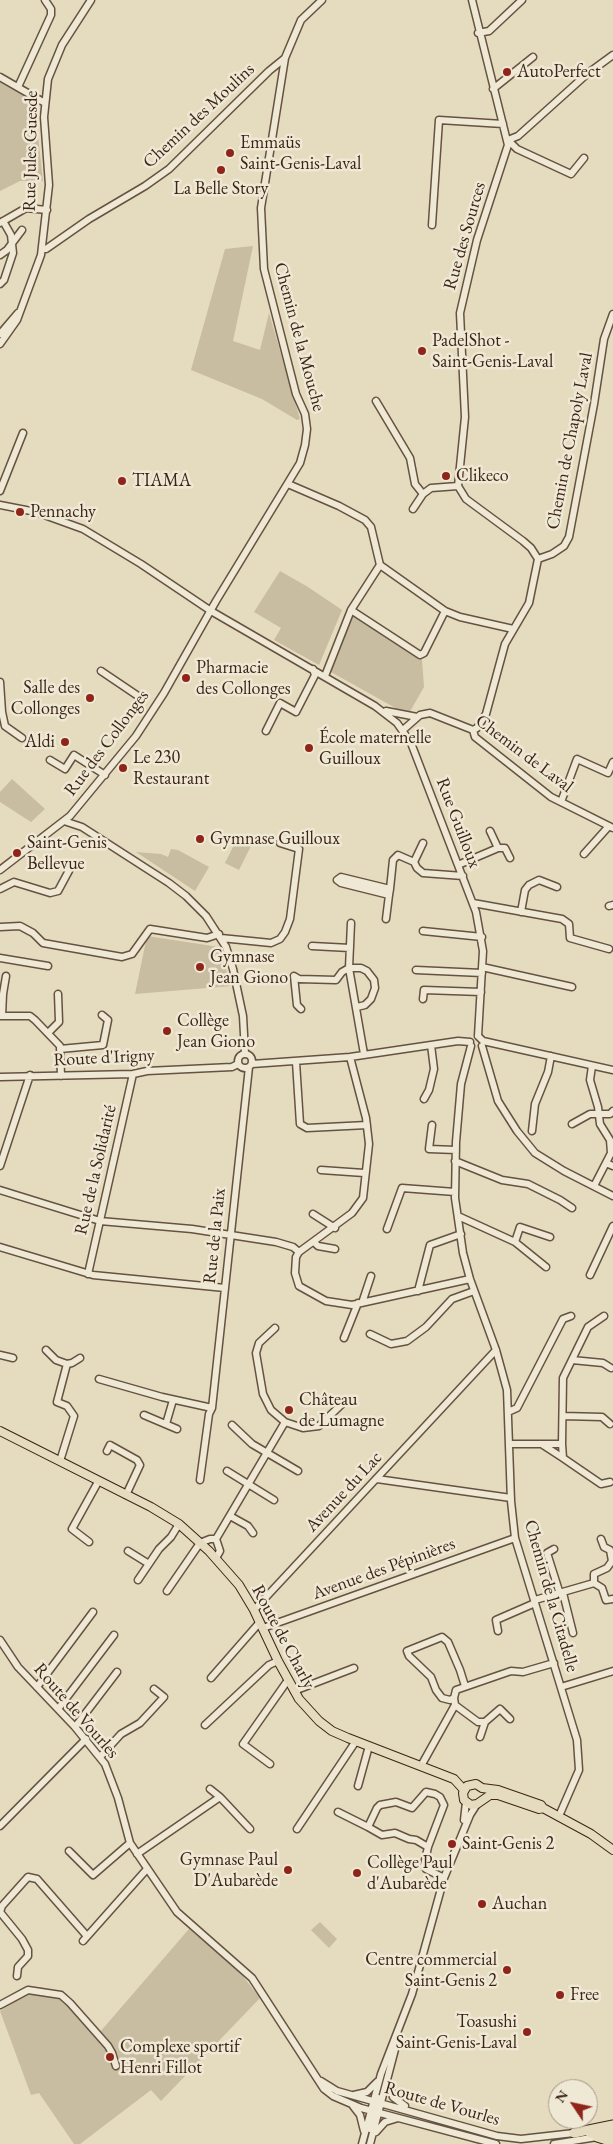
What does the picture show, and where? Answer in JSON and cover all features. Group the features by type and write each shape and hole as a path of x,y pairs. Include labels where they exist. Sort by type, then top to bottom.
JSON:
{"highway":[{"path":"574,2133 613,2125"},
{"path":"574,2133 613,2134"},
{"path":"600,2135 613,2142"}],"main road":[{"name":"Route de Charly","path":"0,1431 156,1510 179,1524 216,1558 239,1586 254,1610 294,1691 308,1711 332,1731 421,1766 456,1776 467,1787"},
{"path":"542,1808 539,1809 498,1795 490,1795 472,1805 466,1802 463,1796 467,1787 476,1784 482,1788 498,1790 541,1805 542,1808 559,1816 613,1850"},
{"path":"480,1802 484,1794 482,1788"}],"street":[{"path":"18,87 51,16 51,9 45,0"},
{"name":"Rue Jules Guesde","path":"0,343 17,320 40,261 49,185 45,133 45,103 48,79 56,57 91,0"},
{"name":"Chemin de la Mouche","path":"211,611 288,484 303,454 307,429 305,414 296,394 264,269 261,241 261,208 285,58 301,20 322,0"},
{"path":"472,0 478,33 508,140 517,149 571,174 584,158"},
{"path":"478,33 488,31 522,0"},
{"path":"508,140 518,136 588,74 613,55"},
{"path":"493,90 533,56"},
{"name":"Chemin des Moulins","path":"42,249 46,249 55,241 146,186 169,169 273,67 285,58"},
{"path":"0,76 45,103"},
{"path":"432,225 440,120 503,124"},
{"name":"Rue des Sources","path":"458,486 465,417 460,313 477,240 507,149 508,140"},
{"path":"0,284 4,280 13,253 11,236 2,222 26,208 47,210"},
{"path":"0,255 13,243 22,230"},
{"path":"43,239 55,241"},
{"name":"Rue Jules Guesde","path":"0,334 20,310"},
{"name":"Chemin de Chapoly Laval","path":"538,559 552,554 564,546 569,537 604,339 613,314"},
{"path":"0,343 0,348"},
{"path":"376,401 410,458 415,484 423,494"},
{"path":"0,491 23,433"},
{"path":"288,484 339,506 365,520 371,527 380,565 445,611 460,617 514,629"},
{"path":"413,509 423,494 431,488 458,486 466,499 527,544 538,559 529,603 504,648 488,708 477,728 473,730"},
{"name":"Rue Guilloux","path":"0,505 36,512 83,529 141,564 211,611 383,710 404,730 411,743 473,902 482,937 481,1041"},
{"path":"325,676 351,610 380,565"},
{"path":"351,610 420,655 424,653 445,611"},
{"name":"Rue des Collonges","path":"0,869 70,816 105,775 136,736 161,699 211,611"},
{"path":"266,731 280,703 296,712 315,674 313,669"},
{"path":"100,671 141,698"},
{"path":"0,682 5,726 22,738"},
{"name":"Chemin de Laval","path":"383,710 417,718 426,713 434,713 473,730 475,736 551,797 611,827"},
{"path":"404,730 417,718"},
{"path":"50,760 65,769 74,755 105,775"},
{"path":"561,802 578,758 608,773 613,762"},
{"path":"70,816 82,827 169,883 197,906 220,936 234,969 243,1016 245,1053"},
{"path":"64,821 82,827"},
{"path":"584,854 611,827"},
{"path":"490,831 498,848"},
{"path":"0,927 20,926 33,933 43,943 122,956 132,954 150,929 207,938 220,936 271,943 280,939 290,919 299,849 280,843"},
{"path":"414,862 423,843"},
{"path":"458,865 498,848 505,848 510,858"},
{"path":"386,919 395,856 398,855 414,862 423,873 463,876"},
{"path":"0,890 14,882 50,893 58,892 72,865"},
{"path":"341,877 389,892 341,883 338,882 337,878 341,877"},
{"path":"521,912 525,890 529,884 539,880 557,887"},
{"path":"473,902 562,919 570,924 570,938 609,949"},
{"path":"350,923 350,968 364,1054"},
{"path":"423,931 482,937"},
{"path":"312,946 350,948"},
{"path":"0,958 48,966"},
{"path":"301,1010 297,1005 294,976 299,979 336,980 342,972 350,968 364,969 372,976 375,984 375,992 371,999 365,1005 357,1008"},
{"path":"416,970 482,970 572,987"},
{"path":"6,976 1,1016 30,1016 48,1033 59,1044 61,1076"},
{"path":"422,999 424,990 481,992"},
{"path":"48,1033 59,1022 58,994"},
{"path":"60,1049 102,1045 108,1020 102,1015"},
{"path":"470,1044 473,1037 481,1041 613,1070"},
{"path":"245,1053 239,1056 238,1064 243,1068 350,1057 458,1041 470,1044 476,1049 481,1041"},
{"path":"481,1041 498,1101 517,1131 535,1153 613,1196"},
{"name":"Chemin de la Citadelle","path":"470,1044 460,1084 455,1192 470,1279 496,1350 507,1390 511,1498 515,1538 577,1740 580,1756 579,1770 559,1816"},
{"path":"424,1099 429,1090 434,1069 431,1045"},
{"path":"245,1053 251,1057 250,1066"},
{"path":"532,1131 535,1104 548,1072 551,1056"},
{"path":"350,1057 367,1125 369,1144 364,1174 363,1198 352,1213 335,1228 300,1252 294,1264 300,1286 315,1297 334,1303 360,1303 470,1279"},
{"path":"296,1062 300,1124 307,1128 367,1125"},
{"name":"Route d'Irigny","path":"0,1077 133,1074 147,1071 232,1067 238,1064"},
{"name":"Rue de la Paix","path":"200,1480 209,1414 212,1408 250,1066"},
{"path":"592,1066 590,1080 600,1124 610,1140 611,1153 594,1186"},
{"name":"Rue de la Solidarité","path":"88,1274 133,1074"},
{"path":"0,1166 30,1076"},
{"path":"572,1124 590,1114 610,1114 613,1111"},
{"path":"432,1125 429,1149 456,1150"},
{"path":"456,1161 502,1180 528,1184 572,1208"},
{"path":"606,1163 613,1166"},
{"path":"321,1170 364,1174"},
{"path":"387,1230 402,1188 455,1192"},
{"path":"0,1190 100,1221 192,1229 276,1242 293,1247 300,1252"},
{"path":"313,1214 335,1228"},
{"path":"458,1216 515,1242 546,1267"},
{"path":"590,1275 613,1226"},
{"path":"515,1242 520,1227 550,1237"},
{"path":"418,1291 430,1246 461,1234"},
{"path":"314,1242 318,1246 335,1249"},
{"path":"0,1247 88,1274 225,1288"},
{"path":"344,1338 371,1276"},
{"path":"370,1334 391,1344 407,1341 426,1327 452,1300 474,1291"},
{"path":"508,1412 517,1408 563,1319 571,1316"},
{"path":"563,1458 563,1378 588,1327 604,1316"},
{"path":"275,1328 259,1343 256,1353 263,1394 271,1410 285,1422 303,1428 319,1426 343,1403"},
{"path":"46,1350 56,1360 67,1364 72,1364 80,1358"},
{"name":"Avenue du Lac","path":"254,1610 496,1350"},
{"path":"0,1355 13,1358"},
{"path":"572,1360 603,1364 611,1368"},
{"path":"60,1461 74,1416 67,1406 57,1402 67,1364"},
{"path":"99,1379 173,1400 212,1408"},
{"path":"166,1424 173,1400"},
{"path":"144,1415 176,1429"},
{"path":"563,1416 602,1417 610,1424"},
{"path":"216,1558 220,1551 216,1539 285,1422"},
{"path":"232,1425 252,1444 298,1471"},
{"path":"509,1444 562,1444"},
{"path":"542,1444 601,1484 610,1482"},
{"path":"107,1450 110,1445 137,1460 140,1466 126,1495"},
{"path":"227,1471 274,1500"},
{"path":"377,1479 511,1498"},
{"path":"89,1542 72,1529 98,1482"},
{"path":"230,1516 248,1526 253,1533"},
{"path":"138,1580 179,1524"},
{"name":"Avenue des Pépinières","path":"261,1625 515,1538"},
{"path":"167,1592 200,1543 216,1539"},
{"path":"594,1583 594,1574 607,1568 612,1561 610,1550 604,1547 602,1539"},
{"path":"554,1549 547,1554 562,1593 573,1633"},
{"path":"128,1552 149,1564"},
{"path":"498,1632 496,1620 535,1602 594,1583 602,1588 606,1600 612,1599"},
{"path":"37,1687 94,1612"},
{"path":"211,1678 261,1625"},
{"path":"58,1709 114,1635"},
{"path":"465,1686 448,1642 442,1636 407,1651 409,1656 431,1677 436,1690 442,1698 454,1702 478,1722 485,1722"},
{"name":"Route de Vourles","path":"0,1640 18,1667 86,1739 100,1757 112,1777 130,1843 177,1912 232,1958 252,1978 316,2080 328,2093 348,2103"},
{"path":"205,1725 269,1665 278,1660"},
{"path":"421,1766 454,1702 456,1690 511,1671 523,1672 554,1663"},
{"path":"294,1691 354,1668"},
{"path":"561,1687 613,1671"},
{"path":"75,1727 117,1672"},
{"path":"270,1764 243,1744 288,1680"},
{"path":"100,1757 120,1734 140,1723 164,1697 154,1689"},
{"path":"480,1737 485,1722 500,1709 510,1719"},
{"path":"0,1826 86,1739"},
{"path":"297,1829 356,1741"},
{"path":"358,1786 369,1746"},
{"path":"210,1789 250,1829"},
{"path":"368,1827 380,1806 396,1802 412,1808 426,1792 435,1794 443,1801 444,1806 428,1847 424,1868 442,1878"},
{"path":"137,1854 220,1797"},
{"path":"352,2096 370,2090 381,2074 402,2020 412,1994 442,1878 466,1816 466,1802"},
{"path":"442,1878 470,1815 480,1802"},
{"path":"338,1812 382,1835 395,1833 408,1839 416,1840 428,1847"},
{"path":"69,1851 93,1875 130,1843"},
{"path":"17,1976 16,1972 28,1956 28,1950 22,1939 0,1912 2,1906 28,1877 37,1879 84,1938 147,1869"},
{"path":"0,1994 3,2004 28,1990 55,1993 63,1996 108,2046 116,2066"},
{"path":"362,2144 388,2080 402,2020"},
{"name":"Route de Vourles","path":"310,2068 329,2088 352,2096 400,2118 496,2144"},
{"path":"370,2142 382,2086 381,2074"},
{"path":"388,2080 391,2091 398,2102 420,2115"},
{"path":"348,2103 353,2102 377,2107"},
{"path":"348,2103 360,2115 364,2136"},
{"name":"Route de Vourles","path":"377,2107 410,2112 497,2136 522,2139 574,2133"},
{"path":"370,2142 382,2124 400,2118"},
{"path":"470,2129 477,2140"},
{"path":"554,2144 600,2135"},
{"path":"497,2136 504,2144 512,2140 522,2139"}],"shaded area":[{"path":"0,78 38,102 37,127 43,181 20,181 0,191"},
{"path":"253,246 233,341 260,350 269,313 300,419 297,420 262,399 191,370 225,249"},
{"path":"280,571 342,610 319,665 274,640 281,628 254,612"},
{"path":"353,615 422,660 424,687 408,715 331,672"},
{"path":"12,779 45,809 31,822 0,802 0,792"},
{"path":"238,837 252,844 239,870 225,863"},
{"path":"171,849 178,850 209,867 195,891 136,852 161,854 168,857"},
{"path":"147,936 219,947 231,986 135,994"},
{"path":"320,1922 337,1939 329,1948 311,1930"},
{"name":"Complexe sportif Henri Fillot","path":"189,1929 238,1970 260,1998 161,2101 151,2090 80,2144 74,2144 39,2093 31,2095 0,2011 39,1987 66,1993 100,2032"}],"place":[{"name":"AutoPerfect","path":"507,72"},
{"name":"Emmaüs Saint-Genis-Laval","path":"230,153"},
{"name":"La Belle Story","path":"221,170"},
{"name":"PadelShot - Saint-Genis-Laval","path":"422,351"},
{"name":"Clikeco","path":"446,476"},
{"name":"TIAMA","path":"122,481"},
{"name":"Pennachy","path":"20,512"},
{"name":"Pharmacie des Collonges","path":"186,678"},
{"name":"Salle des Collonges","path":"90,698"},
{"name":"Aldi","path":"65,742"},
{"name":"École maternelle Guilloux","path":"309,748"},
{"name":"Le 230 Restaurant","path":"123,768"},
{"name":"Gymnase Guilloux","path":"200,839"},
{"name":"Saint-Genis Bellevue","path":"17,853"},
{"name":"Gymnase Jean Giono","path":"200,967"},
{"name":"Collège Jean Giono","path":"167,1031"},
{"name":"Château de Lumagne","path":"289,1410"},
{"name":"Saint-Genis 2","path":"452,1844"},
{"name":"Gymnase Paul D'Aubarède","path":"288,1870"},
{"name":"Collège Paul d'Aubarède","path":"357,1873"},
{"name":"Auchan","path":"482,1904"},
{"name":"Centre commercial Saint-Genis 2","path":"507,1970"},
{"name":"Free","path":"560,1995"},
{"name":"Toasushi Saint-Genis-Laval","path":"527,2032"},
{"name":"Complexe sportif Henri Fillot","path":"110,2057"}]}
